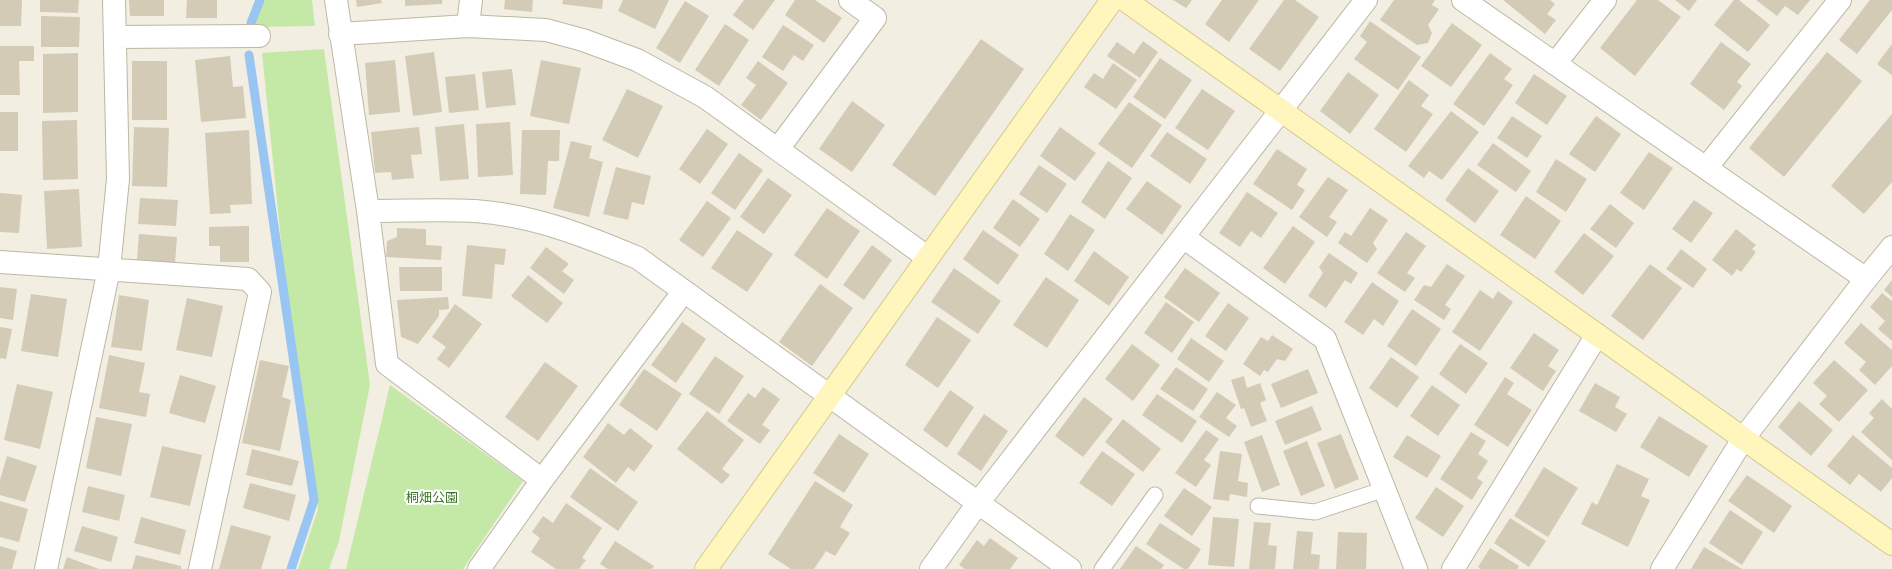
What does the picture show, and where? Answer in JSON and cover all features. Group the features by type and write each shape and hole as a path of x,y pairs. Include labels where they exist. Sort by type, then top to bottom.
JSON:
{"street":[{"path":"46,569 108,269 118,179 114,0"},
{"path":"336,0 368,211 387,364 542,480"},
{"path":"468,26 471,0"},
{"path":"778,150 875,18 850,0"},
{"path":"706,569 927,257 1112,0"},
{"path":"1125,0 1892,544"},
{"path":"931,569 978,503 1366,0"},
{"path":"1463,0 1866,279"},
{"path":"1555,64 1605,0"},
{"path":"1706,168 1840,0"},
{"path":"340,34 468,26 546,30 583,40 637,60 705,97 927,257"},
{"path":"115,37 259,36"},
{"path":"368,211 476,212 541,222 591,238 638,258 829,397 1070,569"},
{"path":"1184,237 1325,339 1416,569"},
{"path":"1662,569 1743,439 1892,247"},
{"path":"0,262 248,279 260,292 200,569"},
{"path":"479,569 542,480 684,291"},
{"path":"1453,569 1597,335"}],"lane":[{"path":"1258,506 1315,512 1385,489"},
{"path":"1102,569 1155,495"}],"green space":[{"path":"255,0 312,0 315,26 254,27"},
{"path":"324,49 370,385 339,541 329,569 298,569 318,509 286,290 262,53"},
{"name":"桐畑公園","path":"390,385 523,481 463,569 346,569"}],"building":[{"path":"0,0 22,0 21,26 0,26"},
{"path":"40,0 79,0 78,13 40,12"},
{"path":"129,0 164,0 164,16 130,16"},
{"path":"187,0 217,0 217,18 186,18"},
{"path":"356,0 381,0 382,3 357,7"},
{"path":"405,0 442,0 442,4 405,6"},
{"path":"505,0 533,0 532,12 504,9"},
{"path":"563,0 603,0 602,9 562,4"},
{"path":"623,0 669,0 655,29 618,11"},
{"path":"744,0 775,0 753,30 733,15"},
{"path":"795,0 815,0 842,18 824,43 785,15"},
{"path":"1173,0 1192,0 1186,8"},
{"path":"1222,0 1259,0 1229,42 1205,24"},
{"path":"1284,0 1295,0 1319,17 1280,71 1249,49"},
{"path":"1394,0 1435,0 1432,5 1439,9 1428,25 1432,33 1428,43 1417,45 1380,20"},
{"path":"1503,0 1550,0 1555,4 1547,14 1556,20 1545,34"},
{"path":"1637,0 1658,0 1681,17 1635,76 1600,48"},
{"path":"1675,0 1697,0 1689,11"},
{"path":"1734,0 1739,0 1770,25 1748,52 1714,25"},
{"path":"1756,0 1810,0 1798,15 1785,6 1777,16"},
{"path":"1870,0 1892,0 1892,10 1857,54 1839,40"},
{"path":"685,1 709,16 680,63 656,48"},
{"path":"41,16 80,17 79,47 41,47"},
{"path":"1370,21 1421,57 1398,90 1354,59 1367,42 1360,36"},
{"path":"1452,23 1482,45 1451,87 1421,66"},
{"path":"725,24 749,40 719,86 695,70"},
{"path":"783,25 814,45 803,61 794,55 783,71 762,57"},
{"path":"981,39 1024,69 935,196 892,165"},
{"path":"1143,41 1158,52 1140,78 1107,56 1117,42 1134,54"},
{"path":"1721,42 1751,64 1737,82 1742,86 1724,110 1690,84"},
{"path":"1892,44 1892,75 1877,64"},
{"path":"0,46 34,46 34,61 19,61 20,95 0,95"},
{"path":"434,52 442,112 413,116 405,56"},
{"path":"1827,52 1862,81 1784,177 1749,148"},
{"path":"78,53 78,112 43,113 43,54"},
{"path":"1490,53 1512,69 1504,79 1513,85 1484,126 1453,104"},
{"path":"230,56 233,87 243,86 246,118 201,122 195,60"},
{"path":"1160,58 1192,80 1165,119 1133,97"},
{"path":"395,60 400,112 369,115 365,63"},
{"path":"541,60 581,68 569,124 530,116"},
{"path":"132,61 167,61 167,120 132,120"},
{"path":"758,61 788,83 761,120 741,105 756,85 746,78"},
{"path":"1113,63 1137,80 1116,109 1084,87 1094,73 1103,79"},
{"path":"512,69 516,105 486,108 482,72"},
{"path":"1348,72 1379,95 1350,134 1320,111"},
{"path":"475,74 479,110 449,113 445,77"},
{"path":"1534,74 1567,96 1547,125 1515,103"},
{"path":"1409,80 1429,95 1421,106 1433,114 1406,152 1374,129"},
{"path":"627,89 663,106 638,158 602,140"},
{"path":"1202,89 1235,111 1208,150 1175,128"},
{"path":"852,101 885,125 852,172 819,149"},
{"path":"1129,102 1162,125 1132,168 1098,144"},
{"path":"1451,111 1479,132 1442,180 1429,171 1424,178 1408,166"},
{"path":"0,112 18,112 18,151 0,151"},
{"path":"1892,114 1892,182 1864,214 1831,186"},
{"path":"1512,116 1542,136 1527,158 1497,138"},
{"path":"1596,116 1621,134 1595,172 1569,154"},
{"path":"77,120 78,179 43,180 42,121"},
{"path":"510,122 513,175 478,177 476,124"},
{"path":"464,124 469,179 440,181 435,127"},
{"path":"134,127 169,128 167,187 132,186"},
{"path":"419,127 422,154 411,155 414,178 392,180 391,172 375,173 371,132"},
{"path":"1060,127 1096,153 1075,181 1040,156"},
{"path":"707,129 728,144 700,184 679,169"},
{"path":"249,130 252,204 230,205 231,213 210,214 205,133"},
{"path":"522,130 560,130 559,161 548,161 546,195 520,194"},
{"path":"1167,132 1207,159 1190,184 1150,156"},
{"path":"571,141 592,146 589,158 603,162 589,217 553,208"},
{"path":"1493,143 1531,171 1516,192 1477,165"},
{"path":"1277,149 1307,169 1297,185 1305,190 1292,210 1253,184"},
{"path":"1649,152 1673,168 1644,210 1620,193"},
{"path":"739,153 763,170 735,210 711,193"},
{"path":"1556,159 1587,179 1566,212 1536,192"},
{"path":"1108,161 1132,178 1105,219 1081,202"},
{"path":"1039,165 1067,184 1047,213 1019,194"},
{"path":"616,167 651,176 644,205 632,202 628,220 603,214"},
{"path":"1468,168 1499,191 1475,223 1445,200"},
{"path":"1328,177 1348,190 1329,217 1337,222 1327,237 1299,217"},
{"path":"768,178 792,195 764,234 740,217"},
{"path":"1147,181 1182,206 1162,235 1126,209"},
{"path":"79,189 82,247 47,249 44,191"},
{"path":"1247,192 1278,213 1261,238 1251,231 1240,247 1219,233"},
{"path":"0,193 22,195 19,233 0,232"},
{"path":"1526,196 1561,221 1535,259 1500,235"},
{"path":"140,198 178,200 176,226 138,224"},
{"path":"1013,199 1040,219 1020,247 993,228"},
{"path":"1694,200 1713,213 1691,243 1672,229"},
{"path":"707,201 731,218 703,257 679,240"},
{"path":"1610,204 1634,223 1616,248 1590,229"},
{"path":"827,208 860,231 827,279 794,255"},
{"path":"1370,208 1388,220 1373,243 1377,249 1367,263 1338,243 1345,232 1351,236"},
{"path":"1070,214 1095,230 1068,271 1044,254"},
{"path":"249,226 249,262 220,262 220,246 209,246 209,227"},
{"path":"1293,226 1315,242 1285,284 1263,268"},
{"path":"397,228 426,229 426,245 442,246 441,260 386,257 387,241 397,237"},
{"path":"1736,229 1756,245 1752,249 1756,252 1741,272 1737,269 1732,276 1712,260"},
{"path":"737,230 773,254 747,292 711,268"},
{"path":"983,230 1019,255 998,285 963,259"},
{"path":"1406,232 1426,246 1407,273 1415,278 1405,292 1377,273"},
{"path":"1584,233 1614,256 1583,295 1554,272"},
{"path":"139,234 177,237 175,263 137,260"},
{"path":"467,245 506,249 504,265 495,264 492,299 462,296"},
{"path":"872,245 892,260 864,300 843,285"},
{"path":"546,247 569,264 562,271 574,280 564,294 530,268"},
{"path":"1681,249 1707,269 1693,288 1666,269"},
{"path":"1094,251 1129,277 1109,306 1074,281"},
{"path":"1329,253 1358,273 1351,284 1345,280 1326,308 1308,296 1323,273 1319,267"},
{"path":"1447,264 1465,276 1445,305 1451,309 1444,320 1414,300 1424,285 1431,287"},
{"path":"1650,264 1682,288 1643,340 1611,316"},
{"path":"399,267 442,267 442,291 400,291"},
{"path":"954,268 1001,301 978,334 931,302"},
{"path":"1185,268 1220,293 1199,322 1164,297"},
{"path":"528,275 563,303 547,323 511,296"},
{"path":"1046,277 1079,300 1047,348 1013,325"},
{"path":"1892,280 1892,297 1884,290"},
{"path":"1372,282 1399,301 1383,326 1374,319 1363,335 1344,322"},
{"path":"820,284 853,308 812,366 779,342"},
{"path":"0,287 17,289 13,320 0,318"},
{"path":"1480,290 1493,299 1498,291 1513,302 1480,351 1452,332"},
{"path":"1882,293 1892,301 1892,341 1878,329 1885,321 1870,307"},
{"path":"31,294 67,299 58,357 21,351"},
{"path":"119,295 149,300 142,351 111,347"},
{"path":"448,297 449,309 439,310 439,316 418,344 401,337 397,300"},
{"path":"187,298 223,306 212,357 176,350"},
{"path":"1166,302 1194,322 1172,353 1144,333"},
{"path":"1228,303 1249,318 1226,351 1205,336"},
{"path":"455,304 482,324 449,368 437,359 446,347 432,337"},
{"path":"1412,309 1441,329 1416,366 1387,346"},
{"path":"937,317 971,340 938,388 905,365"},
{"path":"682,322 706,339 676,383 651,365"},
{"path":"1861,323 1892,350 1892,366 1875,385 1859,370 1866,362 1844,343"},
{"path":"0,327 12,329 6,359 0,358"},
{"path":"1534,333 1559,350 1548,366 1556,371 1543,391 1510,368"},
{"path":"1272,335 1293,349 1285,361 1277,359 1268,372 1264,370 1260,376 1243,364 1261,337 1268,341"},
{"path":"1191,338 1224,361 1209,382 1177,359"},
{"path":"1132,344 1160,365 1133,401 1105,379"},
{"path":"1460,344 1488,363 1466,394 1439,374"},
{"path":"109,355 145,363 139,392 150,394 146,417 99,408"},
{"path":"715,356 744,376 719,414 689,394"},
{"path":"1391,357 1419,377 1397,408 1369,388"},
{"path":"260,360 289,366 282,397 291,400 280,451 242,443"},
{"path":"1834,360 1868,390 1839,422 1819,404 1827,396 1813,383"},
{"path":"545,362 578,386 538,441 505,417"},
{"path":"1176,367 1208,389 1193,411 1160,389"},
{"path":"644,369 682,394 657,431 619,405"},
{"path":"1308,369 1318,393 1281,408 1271,384"},
{"path":"180,375 216,386 205,423 169,413"},
{"path":"1244,376 1247,388 1260,383 1266,400 1260,403 1267,421 1251,427 1244,408 1241,409 1231,380"},
{"path":"1505,377 1514,383 1507,394 1532,410 1508,447 1474,425"},
{"path":"1595,383 1620,397 1615,407 1627,414 1616,432 1579,411"},
{"path":"17,384 53,392 40,449 4,440"},
{"path":"1432,385 1460,405 1438,436 1410,416"},
{"path":"763,387 780,399 762,425 770,430 760,444 727,421 748,393 755,398"},
{"path":"950,390 974,407 947,448 923,430"},
{"path":"1217,392 1236,405 1226,418 1237,426 1229,437 1199,417"},
{"path":"1157,394 1197,421 1182,443 1142,415"},
{"path":"1084,397 1113,419 1083,457 1055,436"},
{"path":"1882,399 1892,409 1892,460 1861,432 1874,418 1869,413"},
{"path":"1799,401 1833,430 1811,456 1778,427"},
{"path":"1312,406 1322,430 1285,445 1275,421"},
{"path":"707,411 744,440 722,469 730,475 722,484 677,449"},
{"path":"984,414 1008,431 981,471 957,454"},
{"path":"1659,416 1708,446 1689,477 1640,447"},
{"path":"96,417 132,424 121,476 86,468"},
{"path":"1123,419 1161,449 1143,472 1105,442"},
{"path":"608,423 624,435 630,428 653,446 634,472 628,467 616,483 583,457"},
{"path":"1206,430 1219,439 1204,460 1211,465 1196,487 1175,473"},
{"path":"1471,432 1486,441 1478,454 1488,461 1477,478 1483,482 1472,500 1440,479"},
{"path":"839,434 869,454 844,493 813,473"},
{"path":"1341,434 1359,479 1335,489 1317,443"},
{"path":"1262,435 1280,485 1262,492 1244,442"},
{"path":"1407,435 1441,456 1427,478 1393,457"},
{"path":"1853,435 1892,468 1892,478 1881,492 1859,474 1850,485 1827,466"},
{"path":"1307,441 1325,486 1301,496 1283,451"},
{"path":"162,446 202,455 190,506 150,497"},
{"path":"252,449 299,461 292,486 246,475"},
{"path":"1102,451 1135,474 1112,506 1079,483"},
{"path":"1220,451 1242,454 1238,481 1248,483 1247,497 1230,494 1229,501 1213,499"},
{"path":"7,456 37,466 25,502 0,495 0,480"},
{"path":"1617,464 1649,479 1641,496 1650,500 1628,547 1581,524 1592,502 1597,505"},
{"path":"1544,467 1578,488 1548,537 1514,516"},
{"path":"590,468 638,502 618,531 570,497"},
{"path":"1747,475 1792,506 1774,533 1728,501"},
{"path":"815,481 853,505 840,527 850,533 835,556 826,551 814,569 791,569 768,554"},
{"path":"250,483 296,495 289,521 243,508"},
{"path":"88,486 125,495 119,521 82,512"},
{"path":"1436,487 1464,506 1443,537 1415,518"},
{"path":"1184,488 1212,507 1192,536 1164,516"},
{"path":"0,501 28,509 19,542 0,537"},
{"path":"566,503 602,528 582,558 586,560 579,569 556,569 531,552 540,538 532,532 543,516 553,523"},
{"path":"1730,510 1763,532 1742,565 1709,543"},
{"path":"141,517 186,530 180,555 134,543"},
{"path":"1213,517 1239,519 1234,567 1208,565"},
{"path":"1510,518 1546,541 1529,567 1494,543"},
{"path":"1254,522 1271,523 1268,545 1277,546 1275,569 1249,569"},
{"path":"1160,523 1201,549 1188,569 1184,569 1146,544"},
{"path":"231,525 271,536 261,569 219,569"},
{"path":"82,526 118,537 111,562 74,551"},
{"path":"1297,531 1313,532 1311,554 1320,555 1319,569 1293,569"},
{"path":"1338,532 1367,533 1366,569 1336,569"},
{"path":"990,538 1018,558 1010,569 965,569 959,565 977,540 984,546"},
{"path":"615,541 654,566 652,569 608,569 600,564"},
{"path":"0,546 17,551 12,569 0,569"},
{"path":"1136,546 1164,565 1161,569 1120,569"},
{"path":"1704,547 1742,569 1691,569"},
{"path":"1490,548 1519,566 1517,569 1481,569 1478,567"},
{"path":"136,555 181,566 181,569 132,569"},
{"path":"67,557 99,569 63,569"}],"waterway":[{"path":"251,23 260,0"},
{"path":"249,55 314,500 291,569"}]}
